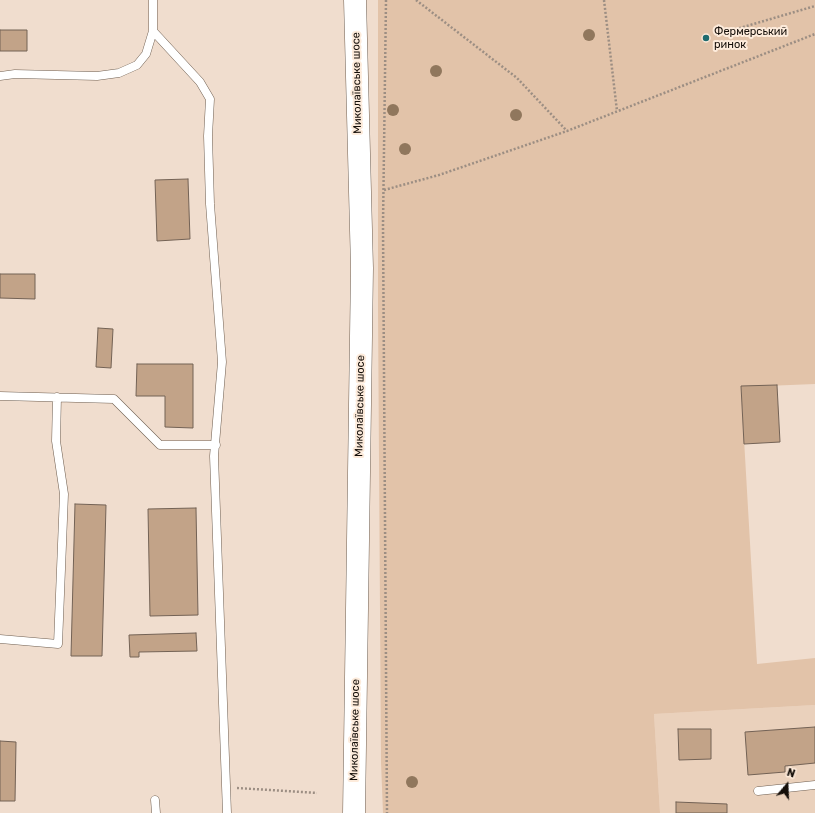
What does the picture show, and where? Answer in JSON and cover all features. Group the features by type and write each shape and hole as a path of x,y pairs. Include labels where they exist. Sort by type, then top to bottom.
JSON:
{"main road":[{"name":"Миколаївське шосе","path":"355,0 362,268 355,766 358,809"}],"lane":[{"path":"0,76 15,74 97,76 120,73 137,65 146,54 153,31 154,0"},
{"path":"153,31 200,82 210,99 208,136 210,204 222,362 214,456 227,813"},
{"path":"0,396 114,399 160,444 216,445"},
{"path":"0,639 58,644 64,494 56,441 57,397"},
{"path":"758,791 815,785"},
{"path":"155,800 156,813"}],"path":[{"path":"386,0 384,190 387,813"},
{"path":"416,0 517,78 567,131"},
{"path":"604,0 617,111"},
{"path":"716,35 815,6"},
{"path":"384,190 439,175 567,131 815,34"},
{"path":"227,788 317,793"}],"shaded area":[{"path":"378,0 815,0 815,384 741,387 757,664 815,658 815,705 654,714 660,813 383,813 381,762 378,308"},
{"path":"815,705 815,813 660,813 654,714"}],"building":[{"path":"0,30 27,30 27,51 0,51"},
{"path":"188,179 190,239 157,241 155,180"},
{"path":"0,274 35,274 35,299 0,298"},
{"path":"98,328 113,329 111,368 96,367"},
{"path":"137,364 193,364 193,428 165,427 165,396 136,396"},
{"path":"777,385 780,442 744,444 741,386"},
{"path":"75,504 106,505 102,656 71,656"},
{"path":"196,508 198,615 150,616 148,509"},
{"path":"196,633 197,651 139,652 139,657 130,657 129,635"},
{"path":"815,727 815,763 785,766 785,772 748,775 745,732"},
{"path":"678,729 711,729 711,759 679,760"},
{"path":"0,741 16,742 15,801 0,801"},
{"path":"676,802 727,804 727,813 676,813"}],"place":[{"name":"Фермерський ринок","path":"706,38"}]}
